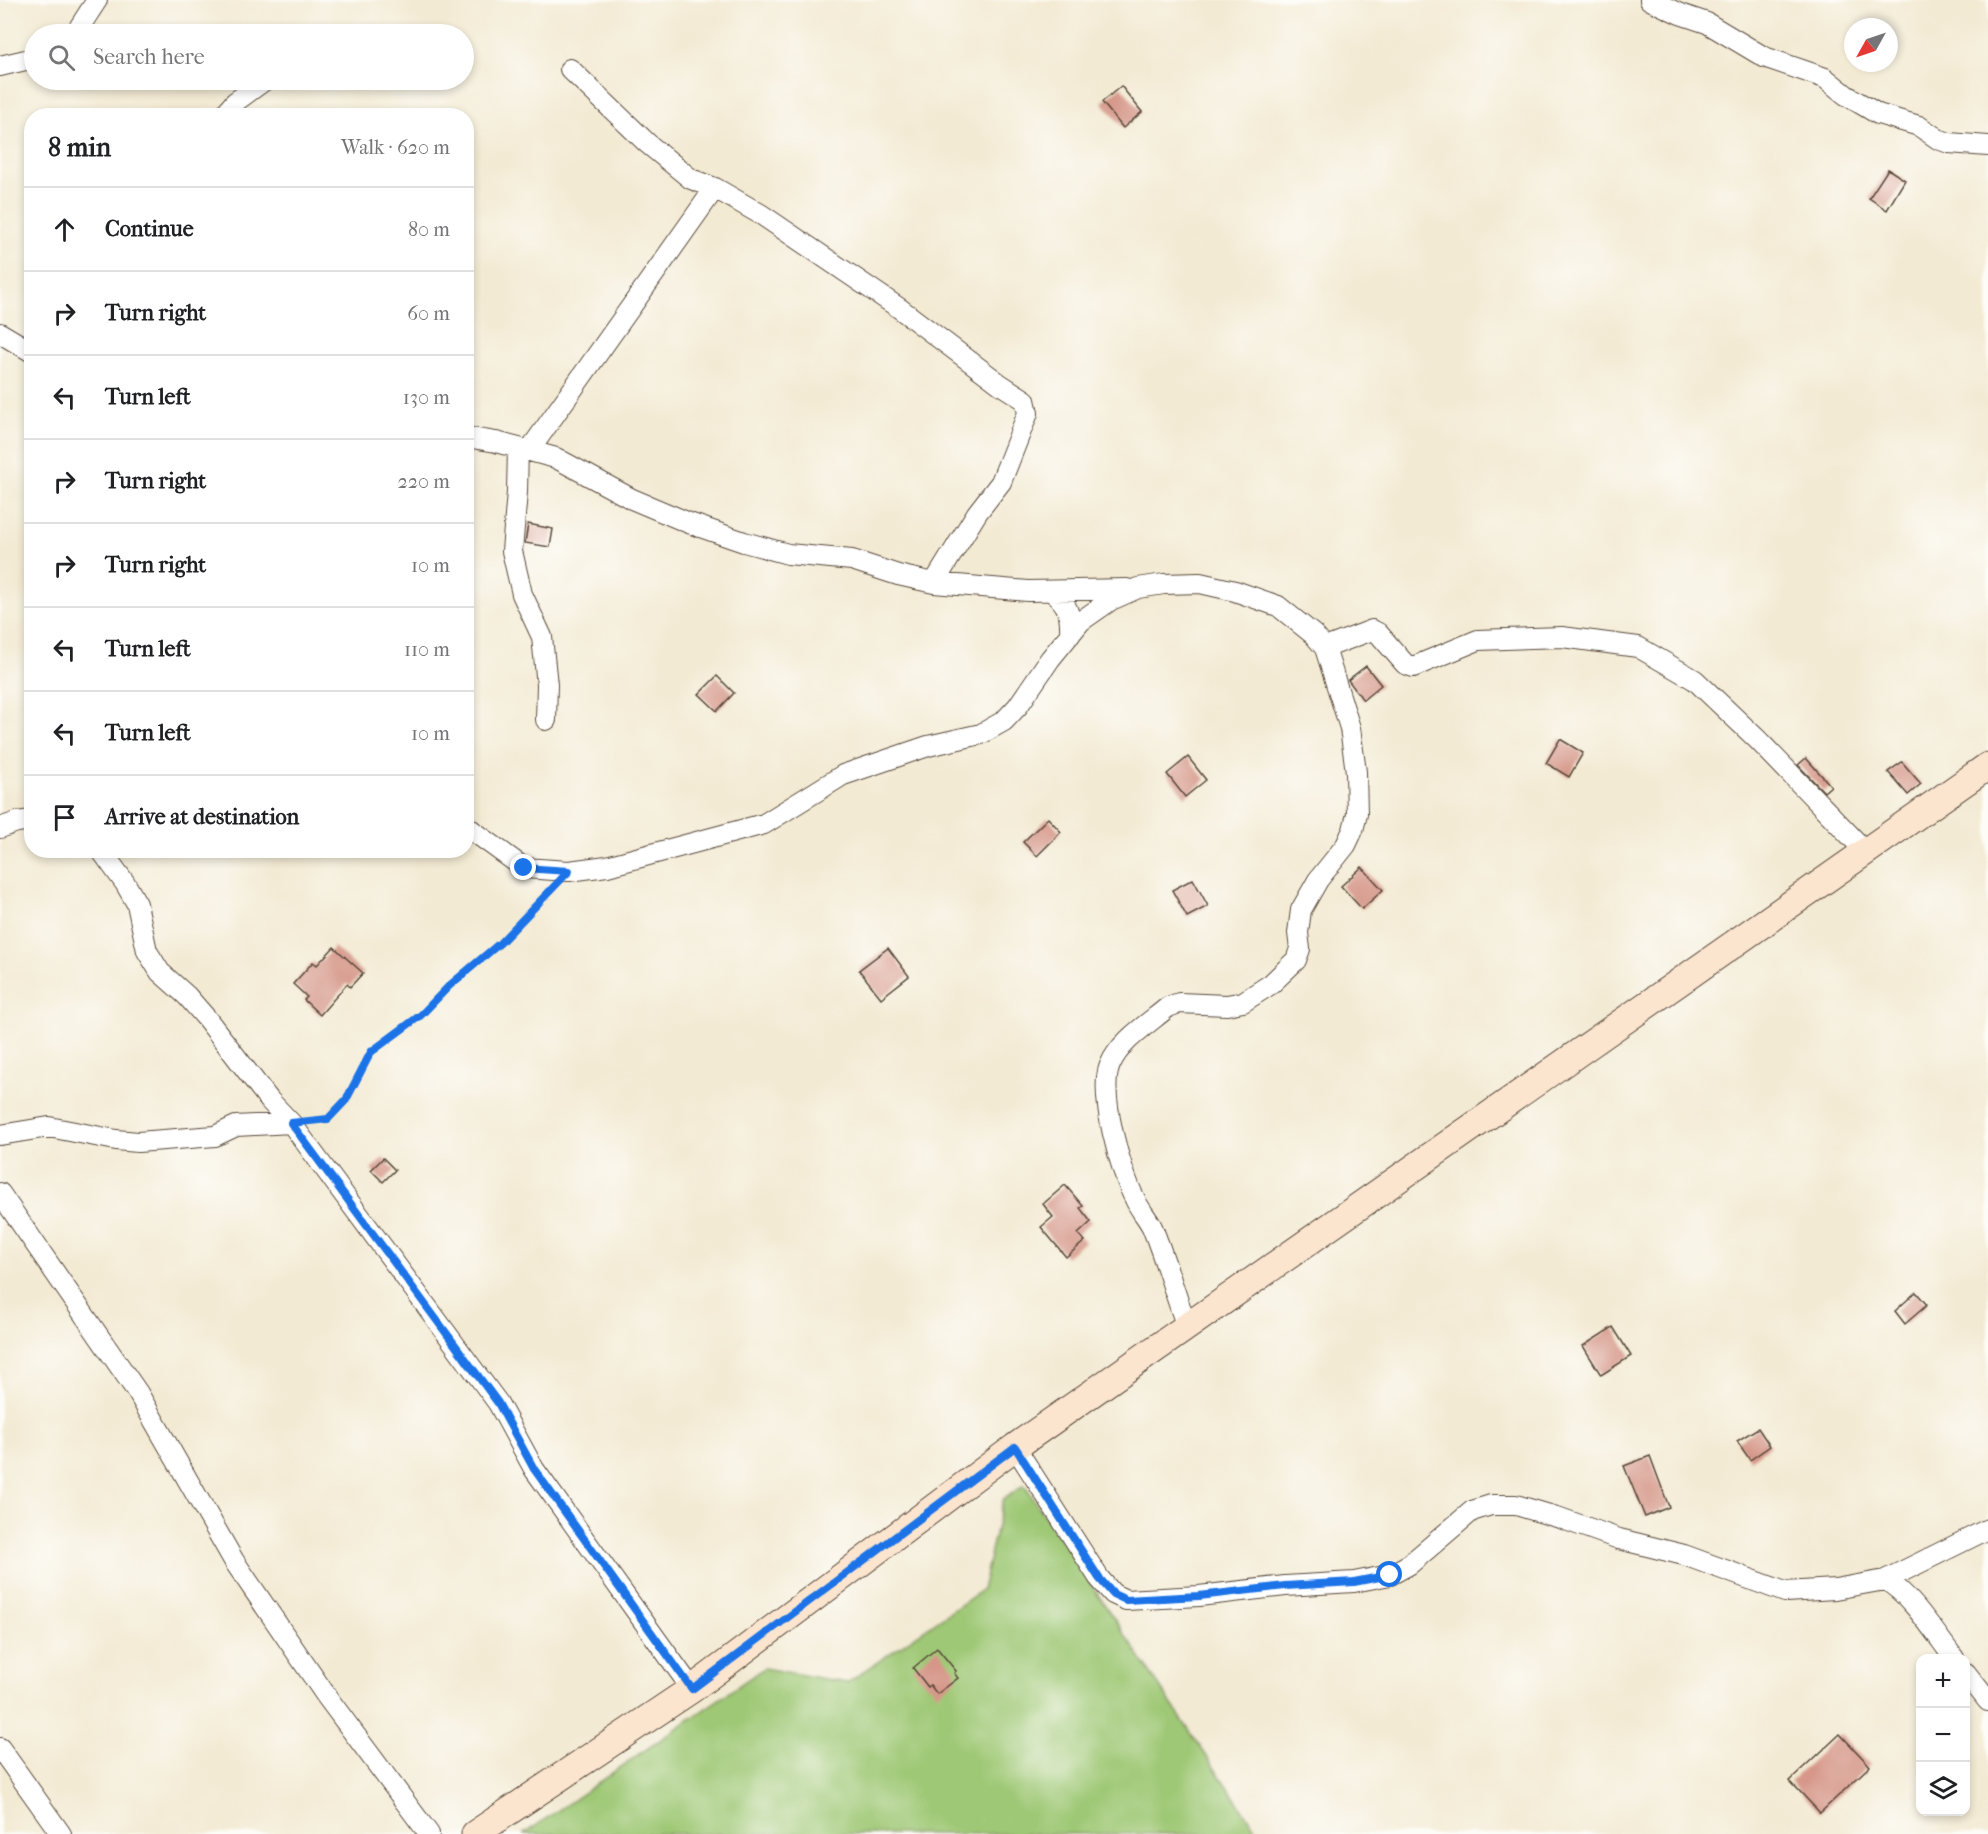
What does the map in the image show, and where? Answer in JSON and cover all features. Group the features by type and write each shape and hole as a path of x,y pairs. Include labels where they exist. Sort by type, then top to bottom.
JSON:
{"street":[{"path":"82,24 98,0"},
{"path":"1650,0 1707,23 1764,57 1825,78 1846,95 1878,114 1919,126 1938,139 1949,143 1988,146"},
{"path":"0,66 24,60"},
{"path":"570,69 647,142 691,179 715,188 762,215 899,308 1000,384 1025,400 1028,413 1001,482 977,513 934,583"},
{"path":"230,108 251,90"},
{"path":"546,720 547,685 542,637 522,594 512,552 523,449 715,188"},
{"path":"0,333 24,347"},
{"path":"474,439 556,458 632,499 689,523 788,554 852,560 898,575 934,583 1028,591 1138,588 1164,584 1200,583 1235,591 1278,606 1314,635 1325,648 1350,728 1356,772 1357,814 1346,845 1318,880 1301,910 1298,933 1300,949 1296,960 1271,984 1243,1002 1227,1005 1179,1003 1168,1007 1114,1055 1108,1068 1106,1081 1117,1153 1136,1202 1151,1226 1187,1327"},
{"path":"474,832 524,868 569,871 607,866 764,824 843,775 928,746 981,734 1004,721 1018,706 1050,659 1081,621 1111,600 1138,588"},
{"path":"1051,591 1062,599 1069,611 1070,635"},
{"path":"1325,648 1372,630 1378,633 1405,664 1413,667 1478,640 1562,638 1638,647 1695,680 1758,740 1865,851"},
{"path":"475,1834 692,1689 1015,1447 1988,766"},
{"path":"0,828 24,821"},
{"path":"107,858 137,904 147,951 160,972 187,996 207,1019 270,1101 291,1123 498,1403 534,1469 692,1689"},
{"path":"0,1135 49,1127 138,1142 214,1136 236,1126 291,1123"},
{"path":"0,1193 138,1393 234,1562 327,1697 429,1834"},
{"path":"1015,1447 1099,1578 1113,1594 1126,1600 1354,1582 1390,1575 1410,1564 1472,1511 1491,1505 1515,1505 1549,1515 1619,1539 1683,1555 1785,1592 1835,1589 1885,1580 1988,1528"},
{"path":"1885,1580 1892,1583 1906,1596 1950,1654"},
{"path":"1970,1679 1988,1701"},
{"path":"0,1748 61,1834"}],"path":[{"path":"291,1123 328,1119 346,1100 371,1052 421,1015 449,986 500,943 569,871"}],"green space":[{"path":"1024,1485 1259,1834 524,1834 764,1668 847,1683 982,1590 1003,1500"}],"building":[{"path":"1121,86 1142,112 1123,128 1102,102"},
{"path":"1888,169 1905,180 1887,210 1869,198"},
{"path":"528,524 553,529 550,547 525,543"},
{"path":"1366,666 1381,685 1363,700 1348,680"},
{"path":"717,676 734,693 717,711 699,694"},
{"path":"1560,739 1583,753 1569,777 1546,763"},
{"path":"1188,757 1206,780 1185,797 1167,774"},
{"path":"1806,758 1831,786 1824,792 1798,765"},
{"path":"1902,762 1921,784 1908,795 1888,772"},
{"path":"1048,818 1061,832 1037,856 1023,842"},
{"path":"1362,867 1383,890 1362,909 1341,886"},
{"path":"1193,879 1208,906 1187,917 1172,890"},
{"path":"334,947 363,973 350,987 347,984 320,1015 304,1000 307,997 293,984 313,962 317,965"},
{"path":"888,948 909,976 881,998 859,970"},
{"path":"383,1158 395,1170 383,1182 371,1170"},
{"path":"1065,1185 1083,1206 1080,1208 1091,1222 1078,1234 1085,1241 1066,1257 1041,1227 1053,1217 1043,1204"},
{"path":"1916,1292 1927,1305 1905,1324 1895,1311"},
{"path":"1613,1327 1631,1356 1601,1375 1583,1346"},
{"path":"1758,1428 1770,1446 1750,1460 1737,1441"},
{"path":"1650,1456 1669,1507 1645,1517 1624,1466"},
{"path":"937,1648 956,1671 954,1673 958,1678 937,1694 930,1685 928,1687 913,1668"},
{"path":"1840,1734 1870,1766 1820,1813 1790,1781"}],"route":[{"path":"524,868 569,871 500,943 449,986 421,1015 371,1052 346,1100 328,1119 291,1123 498,1403 534,1469 692,1689 1015,1447 1099,1578 1113,1594 1126,1600 1354,1582 1390,1575"}]}
